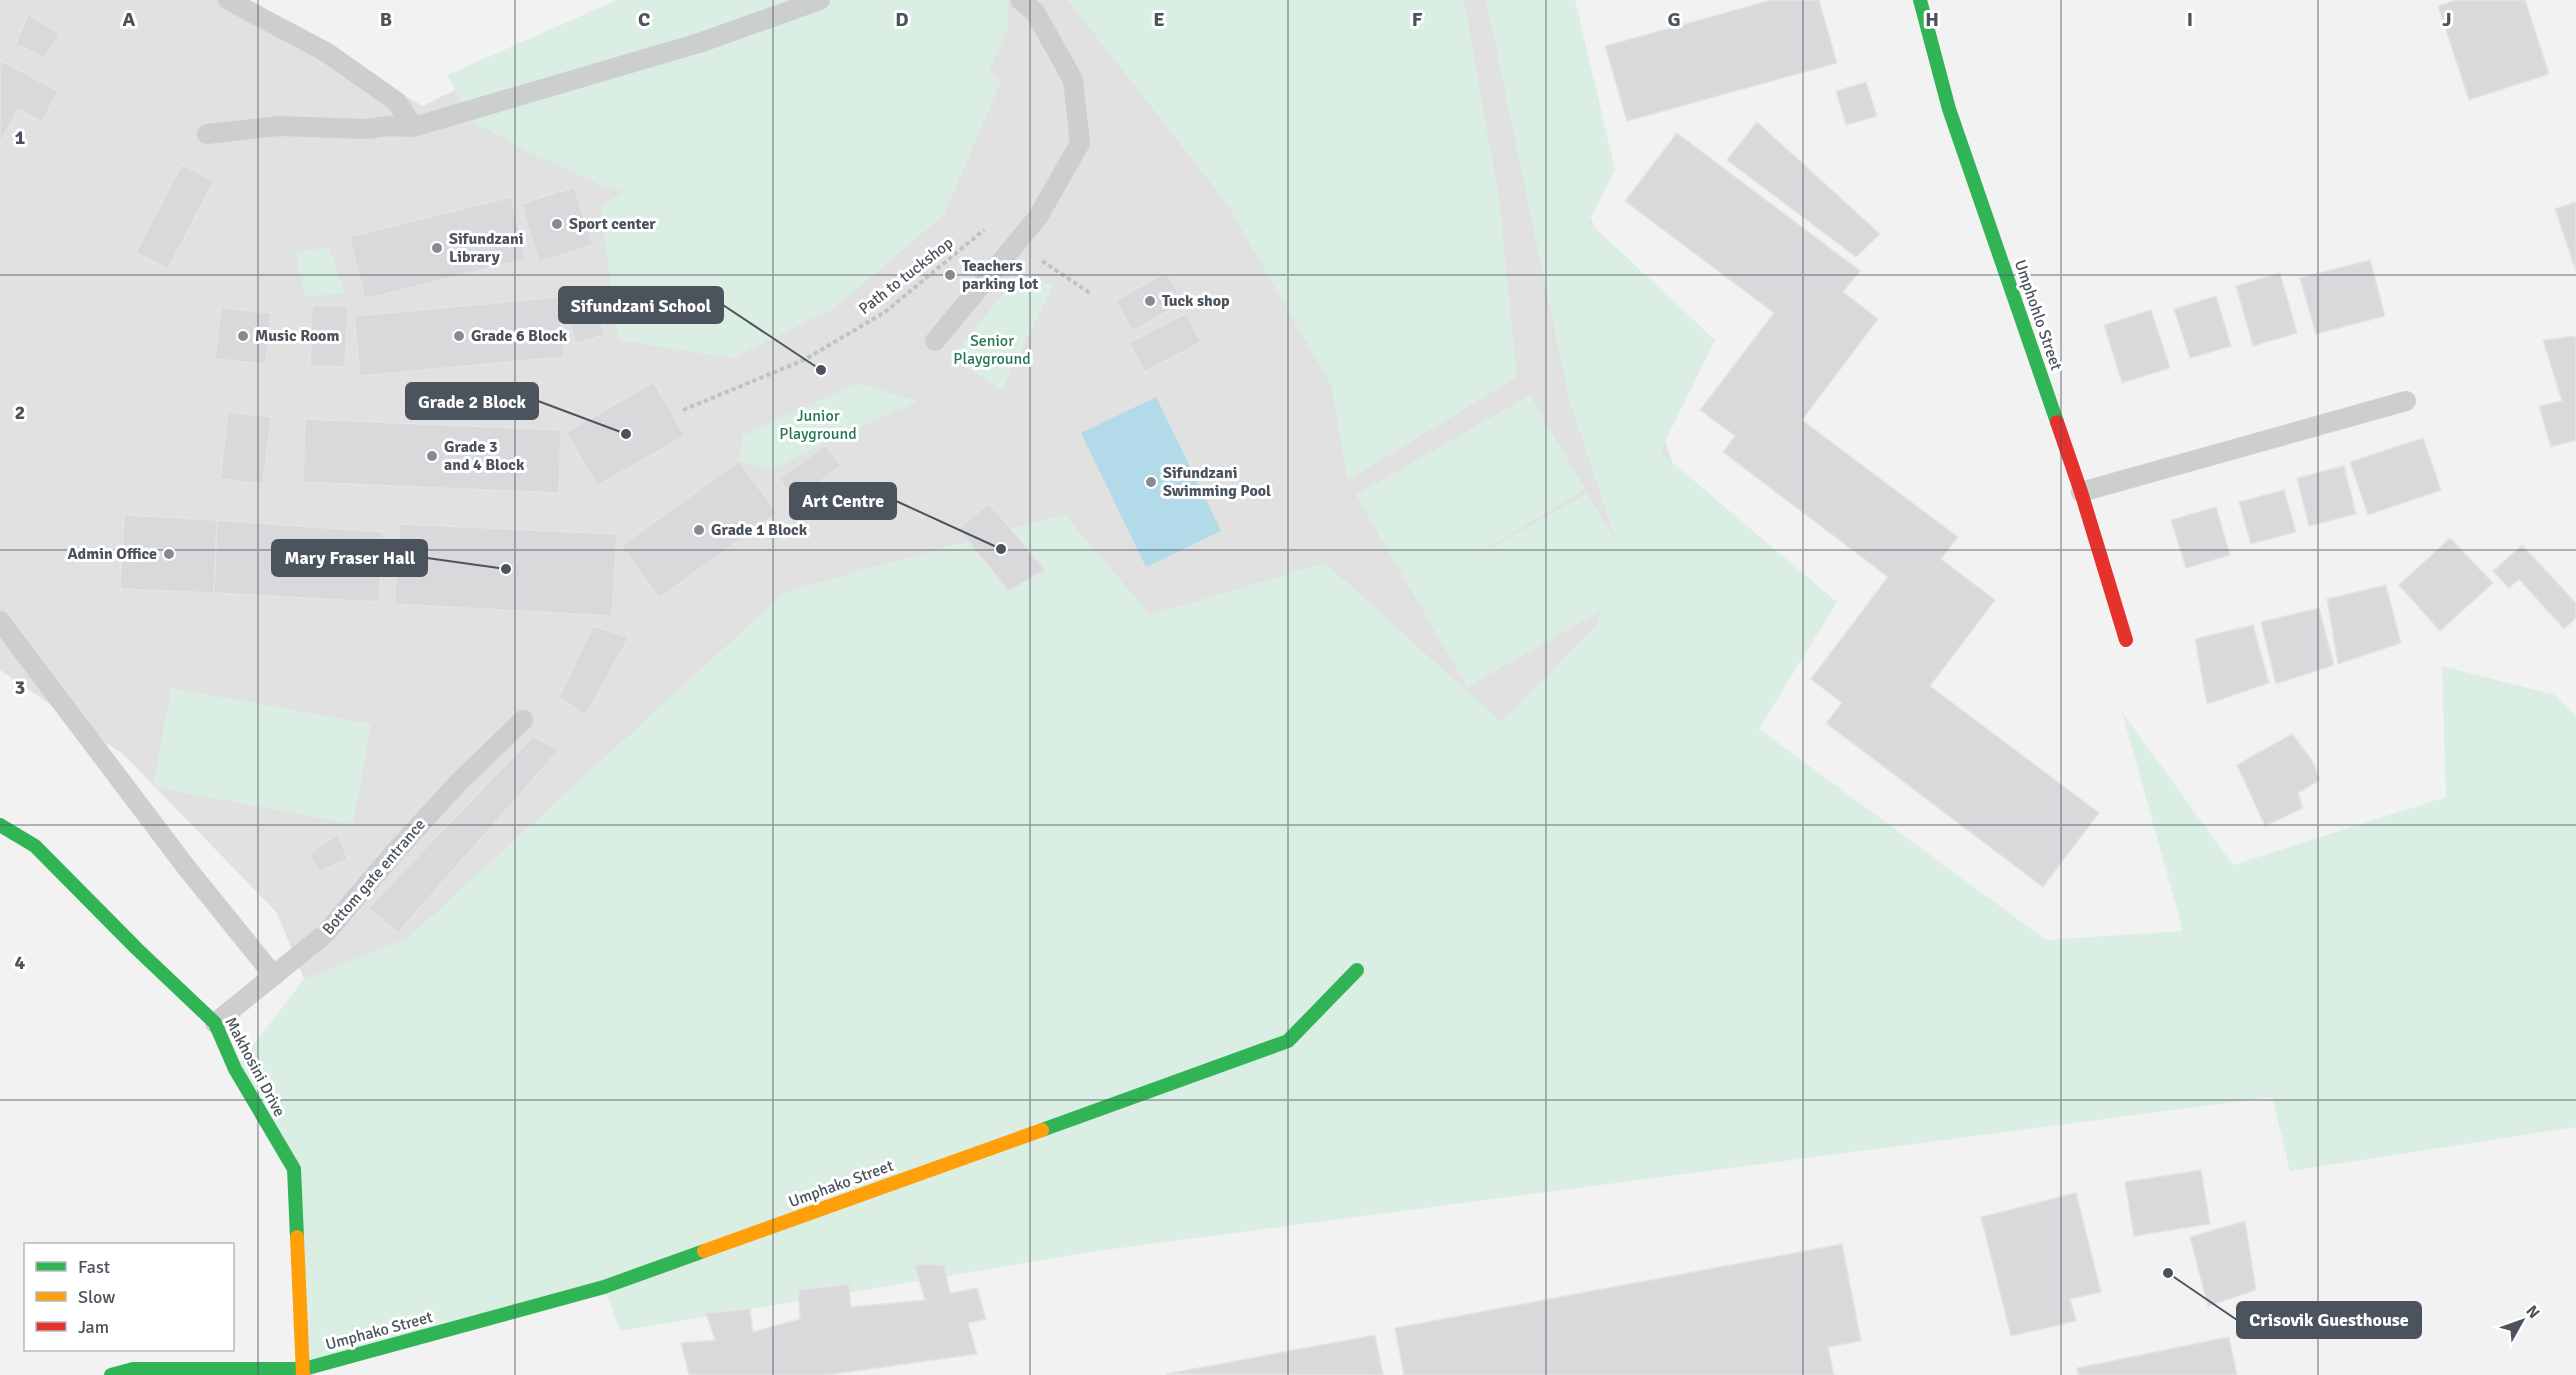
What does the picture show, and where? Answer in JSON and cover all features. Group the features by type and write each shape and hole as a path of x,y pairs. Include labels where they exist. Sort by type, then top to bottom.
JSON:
{"street":[{"name":"Umphohlo Street","path":"1920,0 1949,109 2081,492 2126,640"},
{"name":"Makhosini Drive","path":"0,825 35,846 137,949 215,1023 235,1069 294,1169 303,1372"},
{"name":"Umphako Street","path":"111,1375 133,1369 303,1372 604,1287 1288,1041 1357,970"}],"lane":[{"path":"228,0 326,52 397,102 413,127"},
{"path":"207,134 278,126 367,129 388,126 413,127 699,42 820,0"},
{"path":"935,341 1038,217 1080,143 1073,80 1035,12 1020,0"},
{"path":"2081,492 2406,401"},
{"path":"0,621 186,867 274,976"},
{"name":"Bottom gate entrance","path":"215,1023 325,934 458,783 523,720"}],"path":[{"name":"Path to tuckshop","path":"683,410 804,360 885,312 974,237 1001,219 1041,260 1090,293"}],"shaded area":[{"path":"0,0 226,0 423,106 632,0 1519,0 1729,634 1502,722 304,979 277,913 124,755 0,670"}],"green space":[{"path":"617,0 1007,0 1009,27 988,72 1001,81 944,215 833,309 732,358 618,340 600,206 624,192 608,188 531,153 473,122 447,75"},
{"path":"1068,0 1464,0 1499,199 1517,377 1348,480 1331,385 1227,204"},
{"path":"1486,0 1575,0 1615,169 1589,222 1715,340 1660,452 1837,602 1759,729 2046,940 2183,931 2122,712 2233,865 2446,797 2442,666 2555,695 2576,716 2576,1127 2290,1171 2272,1097 1097,1251 620,1331 604,1287 304,1369 294,1169 235,1069 304,979 409,937 785,592 1064,514 1150,615 1325,563 1501,722 1595,627 1601,611 1467,687 1356,495 1530,395 1585,489 1448,573 1587,493 1617,543 1569,399"},
{"path":"329,247 344,293 306,297 295,252"},
{"name":"Senior Playground","path":"1021,272 1053,286 1002,390 951,358"},
{"name":"Junior Playground","path":"858,383 917,401 771,469 739,461 743,435"},
{"path":"171,688 371,724 353,824 153,787"}],"water":[{"name":"Sifundzani Swimming Pool","path":"1156,397 1221,531 1146,567 1081,433"}],"building":[{"path":"1772,0 1819,0 1837,63 1627,121 1605,46"},
{"path":"2456,0 2525,0 2549,74 2469,100 2438,6"},
{"path":"28,14 60,34 44,58 16,44"},
{"path":"0,60 58,91 42,122 18,109 0,144"},
{"path":"1866,82 1877,116 1846,125 1836,91"},
{"path":"1757,122 1880,234 1856,257 1727,160"},
{"path":"1677,133 1860,271 1843,292 1878,319 1802,420 1958,537 1941,559 1995,600 1930,686 2099,813 2043,887 1826,723 1842,703 1811,679 1888,577 1723,452 1735,436 1700,410 1774,313 1625,201"},
{"path":"182,164 214,181 168,269 136,252"},
{"name":"Sport center","path":"574,187 593,245 539,262 521,204"},
{"name":"Sifundzani Library","path":"511,197 526,259 365,299 349,237"},
{"path":"2576,202 2576,271 2555,209"},
{"path":"2370,260 2385,316 2316,334 2300,278"},
{"name":"Tuck shop","path":"1166,272 1184,302 1133,331 1115,301"},
{"path":"2280,273 2297,333 2253,346 2236,286"},
{"path":"590,288 605,335 576,344 561,298"},
{"path":"2216,296 2231,346 2190,358 2174,309"},
{"name":"Grade 6 Block","path":"558,297 564,357 360,376 354,316"},
{"path":"312,305 348,306 345,367 310,366"},
{"name":"Music Room","path":"221,308 271,313 266,364 215,359"},
{"path":"2151,310 2170,368 2122,383 2104,325"},
{"path":"1186,313 1201,342 1145,372 1129,343"},
{"path":"2576,336 2576,440 2551,447 2539,406 2562,401 2543,340"},
{"path":"654,382 685,436 597,486 566,432"},
{"path":"228,412 271,417 263,484 220,479"},
{"name":"Grade 3 and 4 Block","path":"305,419 561,430 559,493 303,482"},
{"path":"2423,438 2441,490 2368,515 2350,462"},
{"path":"826,445 841,466 795,500 779,479"},
{"name":"Grade 1 Block","path":"739,461 777,513 659,598 621,546"},
{"path":"2344,466 2356,514 2309,526 2297,478"},
{"path":"2284,490 2296,532 2251,544 2239,502"},
{"path":"989,503 1045,570 1009,591 958,529"},
{"path":"2216,507 2230,555 2186,568 2171,520"},
{"name":"Admin Office","path":"124,515 217,520 214,593 120,589"},
{"path":"217,520 384,532 379,602 214,593"},
{"path":"400,524 617,534 612,616 394,604"},
{"path":"2450,538 2493,583 2440,631 2399,585"},
{"path":"2522,545 2576,603 2576,618 2564,629 2519,579 2509,588 2493,571"},
{"path":"2386,585 2401,643 2338,664 2327,599"},
{"path":"2319,608 2334,665 2276,684 2261,622"},
{"path":"2253,625 2269,683 2207,704 2195,639"},
{"path":"593,626 629,637 586,715 559,697"},
{"path":"2292,734 2312,760 2320,780 2298,793 2303,808 2265,826 2237,765"},
{"path":"533,736 559,750 398,933 368,908"},
{"path":"338,834 348,859 319,872 309,854"},
{"path":"2201,1170 2210,1224 2134,1236 2125,1182"},
{"path":"2076,1193 2101,1292 2070,1299 2076,1321 2011,1336 1981,1217"},
{"path":"2245,1221 2256,1290 2208,1306 2190,1237"},
{"path":"1842,1244 1861,1341 1828,1347 1834,1375 1404,1375 1395,1328"},
{"path":"914,1264 944,1265 950,1293 977,1288 986,1319 968,1323 977,1354 827,1375 689,1375 681,1343 715,1340 706,1313 750,1309 753,1332 800,1319 798,1290 849,1284 851,1307 925,1300"},
{"path":"1375,1335 1383,1375 1166,1374"},
{"path":"2229,1337 2237,1375 2078,1375 2077,1368"}],"traffic: fast":[{"path":"1920,0 1949,109 2057,422"},
{"path":"0,825 35,846 137,949 215,1023 235,1069 294,1169 297,1237"},
{"path":"1042,1130 1288,1041 1357,970"},
{"path":"111,1375 133,1369 304,1369 604,1287 704,1251"}],"traffic: slow":[{"path":"704,1251 1042,1130"},
{"path":"297,1237 303,1375"}],"traffic: jam":[{"path":"2057,422 2126,640"}],"place":[{"name":"Sport center","path":"557,224"},
{"name":"Sifundzani Library","path":"437,248"},
{"name":"Teachers parking lot","path":"950,275"},
{"name":"Tuck shop","path":"1150,301"},
{"name":"Music Room","path":"243,336"},
{"name":"Grade 6 Block","path":"459,336"},
{"name":"Sifundzani School","path":"821,370"},
{"name":"Grade 2 Block","path":"626,434"},
{"name":"Grade 3 and 4 Block","path":"432,456"},
{"name":"Sifundzani Swimming Pool","path":"1151,482"},
{"name":"Grade 1 Block","path":"699,530"},
{"name":"Art Centre","path":"1001,549"},
{"name":"Admin Office","path":"169,554"},
{"name":"Mary Fraser Hall","path":"506,569"},
{"name":"Crisovik Guesthouse","path":"2168,1273"}]}
